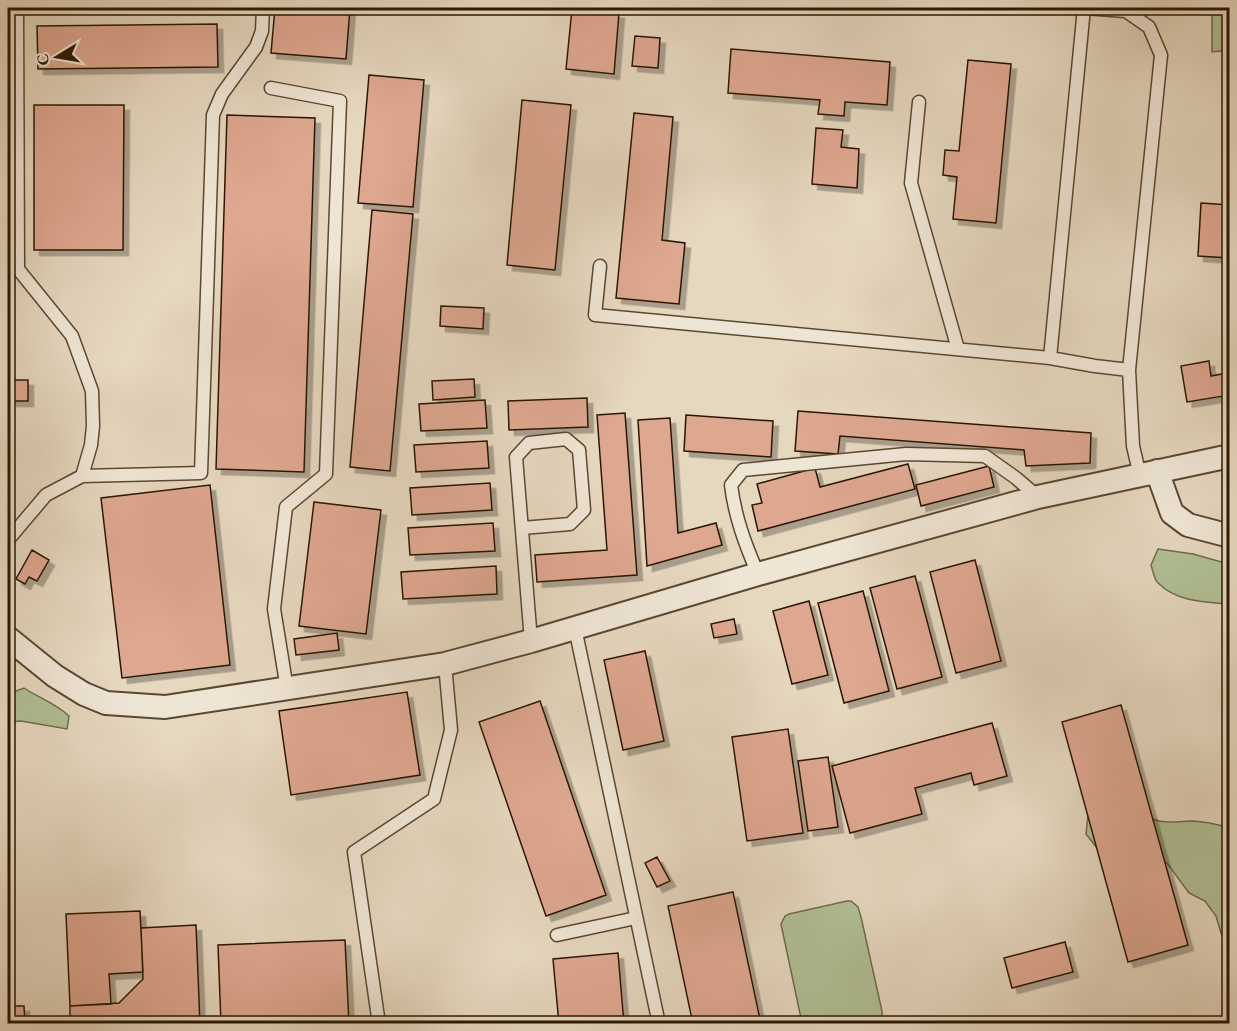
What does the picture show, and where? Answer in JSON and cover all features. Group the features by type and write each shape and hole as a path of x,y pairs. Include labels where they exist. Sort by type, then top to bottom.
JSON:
{"street":[{"path":"8,638 55,676 84,694 106,702 165,707 287,689 445,664 1038,497 1230,456"},
{"path":"1148,473 1172,513 1188,525 1230,536"}],"lane":[{"path":"17,8 18,269 72,336 92,392 91,446 82,476"},
{"path":"8,540 45,495 82,476 201,473 213,115 222,94 256,47 262,31 263,8"},
{"path":"1050,358 1085,8 1125,11 1149,27 1161,55 1129,370 1133,446 1148,473"},
{"path":"272,88 340,101 326,474 286,507 274,609 287,689"},
{"path":"919,102 911,183 958,349"},
{"path":"600,266 595,315 1050,358 1129,370"},
{"path":"522,528 570,524 584,510 579,450 566,439 529,443 516,457 531,641"},
{"path":"758,574 743,540 735,512 731,485 743,470 906,454 985,456 1038,497"},
{"path":"575,628 659,1023"},
{"path":"379,1023 354,852 434,799 452,730 445,664"},
{"path":"557,935 636,918"}],"green space":[{"path":"1212,8 1229,8 1229,50 1212,52"},
{"path":"1158,549 1193,554 1229,564 1229,604 1192,600 1166,589 1157,581 1151,565"},
{"path":"24,688 69,716 67,729 21,721 8,722 8,694"},
{"path":"1140,814 1160,821 1196,821 1229,827 1229,950 1216,916 1205,901 1189,893 1167,863 1151,853 1097,848 1086,834 1088,815"},
{"path":"851,901 858,907 861,917 882,1011 882,1023 802,1023 781,924 785,916 789,914"}],"building":[{"path":"275,8 350,8 346,59 271,53"},
{"path":"572,9 619,13 614,74 566,69"},
{"path":"217,24 218,67 38,69 37,26"},
{"path":"635,36 660,38 658,68 632,66"},
{"path":"731,49 890,62 887,105 845,102 844,116 818,114 820,100 728,93"},
{"path":"968,60 1011,64 996,223 953,219 957,177 943,175 945,150 959,151"},
{"path":"369,75 424,80 413,207 358,203"},
{"path":"522,100 571,105 555,270 507,265"},
{"path":"34,105 124,105 123,250 34,250"},
{"path":"634,113 673,117 662,240 685,243 679,304 616,298"},
{"path":"227,115 315,118 304,472 216,469"},
{"path":"816,128 843,130 841,147 859,149 857,188 812,184"},
{"path":"1201,203 1230,205 1230,258 1198,256"},
{"path":"372,210 413,214 390,471 350,467"},
{"path":"441,306 484,308 483,329 440,326"},
{"path":"1209,361 1211,376 1227,373 1230,395 1187,402 1181,366"},
{"path":"474,379 475,397 433,400 432,381"},
{"path":"8,380 28,380 28,401 8,401"},
{"path":"587,398 588,427 509,430 508,401"},
{"path":"485,400 487,428 421,431 419,404"},
{"path":"798,411 1091,433 1090,463 1026,466 1024,450 840,436 838,454 795,451"},
{"path":"625,413 637,575 537,582 535,555 607,550 597,415"},
{"path":"686,415 773,421 771,457 684,451"},
{"path":"670,418 678,533 716,523 722,545 647,566 638,420"},
{"path":"487,441 489,468 416,472 414,445"},
{"path":"908,464 915,489 758,531 752,505 762,503 757,484 815,468 820,487"},
{"path":"989,466 994,487 921,506 916,485"},
{"path":"490,483 492,510 412,515 410,488"},
{"path":"210,485 230,665 122,678 101,498"},
{"path":"314,502 381,510 366,634 299,626"},
{"path":"493,523 495,551 410,555 408,528"},
{"path":"32,550 49,560 37,581 29,577 25,584 16,579"},
{"path":"975,560 1001,661 956,673 930,572"},
{"path":"496,566 497,594 403,599 401,572"},
{"path":"915,576 942,677 897,689 870,588"},
{"path":"863,591 889,691 844,703 818,603"},
{"path":"809,601 828,675 792,684 773,611"},
{"path":"734,619 737,634 714,638 711,624"},
{"path":"337,633 339,650 296,655 294,639"},
{"path":"645,651 664,741 623,750 604,660"},
{"path":"407,692 420,775 291,795 279,711"},
{"path":"540,701 606,895 546,916 479,722"},
{"path":"1121,705 1188,945 1128,962 1062,722"},
{"path":"992,723 1007,776 974,785 971,773 915,788 922,814 850,833 832,766"},
{"path":"788,729 803,833 747,841 732,737"},
{"path":"828,757 838,827 808,831 798,761"},
{"path":"657,857 670,881 657,887 645,863"},
{"path":"733,892 761,1024 693,1024 668,906"},
{"path":"140,911 143,972 109,974 111,1004 70,1006 66,914"},
{"path":"196,925 200,1024 70,1024 70,1006 119,1003 143,979 141,928"},
{"path":"345,940 349,1024 221,1024 218,945"},
{"path":"1065,942 1073,972 1012,988 1004,958"},
{"path":"618,953 624,1024 559,1024 553,959"},
{"path":"8,1006 24,1006 25,1024 8,1024"}]}
